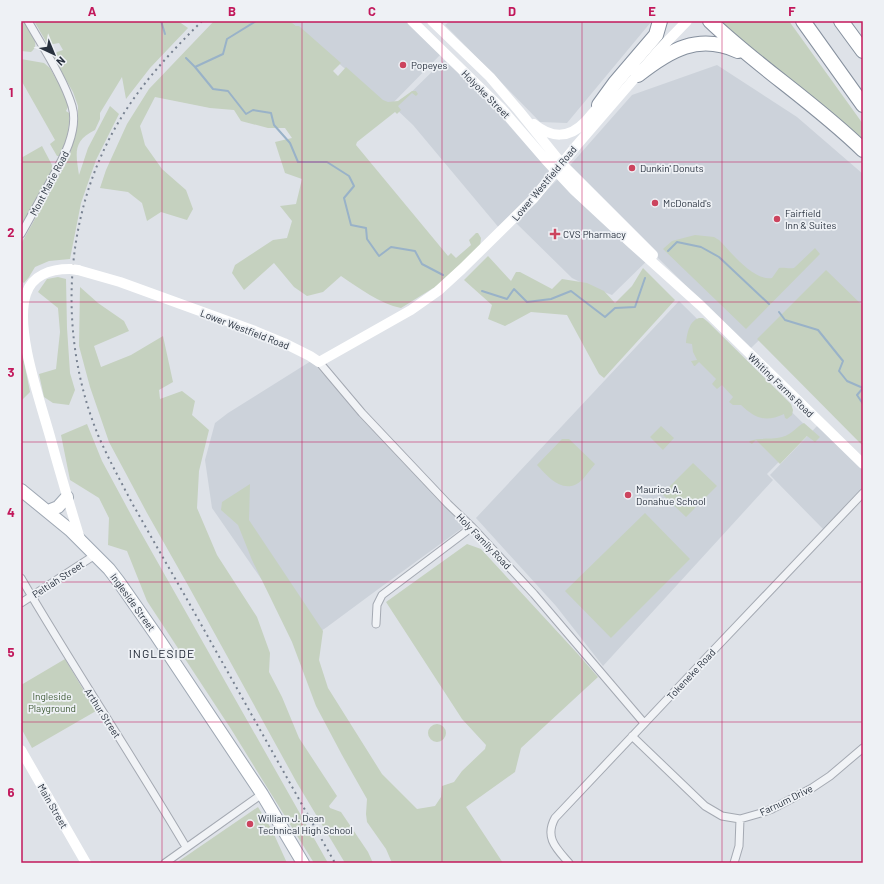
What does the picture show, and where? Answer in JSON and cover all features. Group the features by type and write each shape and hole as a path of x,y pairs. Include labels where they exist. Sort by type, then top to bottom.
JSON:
{"highway":[{"path":"599,105 615,83 656,35 660,21"},
{"path":"710,21 748,55 828,119 863,150"},
{"path":"803,21 863,106"},
{"path":"842,21 863,51"},
{"path":"638,74 669,53 690,45 709,43 732,48 748,55"}],"main road":[{"name":"Ingleside Street","path":"21,490 80,539 119,582 262,794 302,863"},
{"path":"48,511 58,507 66,497"},
{"name":"Ingleside Street","path":"262,794 292,863"}],"street":[{"name":"Mont Marie Road","path":"21,234 64,157 71,136 74,116 72,106 61,81 28,21"},
{"name":"Holyoke Street","path":"412,21 501,108 558,167"},
{"name":"Holyoke Street","path":"432,21 490,77 519,111 558,167"},
{"name":"Lower Westfield Road","path":"80,539 66,497 35,386 28,354 24,320 24,293 41,275 54,270 74,270 120,282 255,331 290,346 319,362 387,324 438,290 467,265 533,199 558,167 638,74 687,21"},
{"path":"519,111 544,131 558,136 575,130 584,123 599,105 622,93"},
{"name":"Whiting Farms Road","path":"558,167 612,226 700,305 863,464"},
{"name":"Holy Family Road","path":"319,362 386,439 472,527 554,616 644,723"},
{"name":"Tokeneke Road","path":"569,863 553,842 550,831 555,818 863,493"},
{"path":"376,624 377,605 382,595 472,527"},
{"name":"Peltiah Street","path":"21,603 95,555"},
{"name":"Arthur Street","path":"21,578 80,676 133,758 186,847"},
{"name":"Farnum Drive","path":"632,736 706,806 722,816 740,819 766,811 812,788 830,776 863,748"},
{"name":"Main Street","path":"21,750 86,863"},
{"path":"165,863 262,794"},
{"path":"734,863 739,846 740,819"}],"shaded area":[{"path":"290,21 406,21 442,53 389,107"},
{"path":"450,21 651,22 567,123 540,122 445,25"},
{"path":"444,60 476,88 550,172 531,197 500,229 413,125 395,108"},
{"path":"717,65 797,117 863,174 863,308 826,274 750,349 654,254 612,295 572,278 515,222 557,180 632,95"},
{"name":"Maurice A. Donahue School","path":"679,301 810,430 767,474 773,480 603,666 556,606 476,518"},
{"path":"311,361 465,526 305,642 212,508 205,460 215,423 228,413"},
{"path":"818,425 863,468 863,488 824,530 770,475"}],"green space":[{"path":"21,21 24,21 34,37 35,45 31,52 21,51"},
{"path":"34,21 178,21 188,28 150,68 126,99 122,77 100,113 100,119 95,130 82,139 77,149 79,175 88,148 110,106 119,114 96,160 81,203 70,259 49,261 35,267 24,283 21,281 21,244 69,158 78,122 78,106 73,92 55,61 55,55 57,52 63,50 59,43 48,45"},
{"path":"214,21 290,21 296,26 299,26 341,63 333,71 338,76 346,67 383,100 388,102 398,101 412,91 416,91 418,94 416,96 412,93 398,106 401,110 397,114 395,112 357,142 356,145 448,256 451,253 456,258 471,245 469,240 476,233 478,233 481,238 480,247 443,282 401,308 385,303 341,276 323,292 307,296 294,287 274,263 244,290 232,273 235,265 273,240 287,238 292,221 280,206 296,204 302,179 285,173 275,142 292,138 285,128 268,128 241,121 234,110 210,108 155,97 140,126 145,145 162,169 186,190 193,209 187,220 161,212 147,221 142,203 128,192 100,188 106,170 127,124 149,89"},
{"path":"715,21 789,21 863,124 863,145"},
{"path":"21,59 44,63 50,68 66,97 68,107 66,111 69,113 69,124 66,141 59,156 57,156 50,144 55,140 21,80"},
{"path":"42,146 52,165 52,172 21,226 21,158"},
{"path":"695,235 714,237 719,240 743,265 757,275 765,278 772,278 779,268 794,268 815,248 820,254 746,329 663,249 672,241"},
{"path":"488,256 511,281 516,272 520,272 552,289 562,279 587,283 604,291 615,303 632,286 643,268 675,300 604,378 599,374 567,315 531,312 505,326 488,319 492,305 464,280"},
{"path":"826,270 863,306 863,446 757,339"},
{"path":"58,277 66,279 70,373 75,390 69,405 53,403 44,397 39,374 56,369 60,332 58,308 38,292 47,279"},
{"path":"80,287 98,303 124,321 129,331 94,346 101,367 131,355 163,336 173,382 159,390 160,399 182,391 195,401 192,415 209,430 199,471 197,508 217,555 257,617 270,653 269,672 282,697 299,738 337,796 329,806 330,808 341,812 368,852 373,863 345,863 297,783 109,442 90,387 79,346"},
{"path":"699,318 703,318 708,322 791,404 793,410 792,415 787,419 785,418 784,414 766,419 756,416 741,405 733,405 729,402 733,397 722,385 717,389 712,384 716,379 699,362 694,366 691,361 697,360 693,352 692,344 686,343 691,325"},
{"path":"21,347 30,392 21,401"},
{"path":"804,423 820,437 815,442 807,436 780,464 756,440 752,444 749,442 758,439 782,437 789,434"},
{"path":"87,424 102,461 136,524 328,863 314,863 231,729 147,601 127,551 108,545 109,518 99,498 70,480 61,435"},
{"path":"661,426 674,438 663,450 650,437"},
{"path":"562,439 569,439 595,464 583,479 570,486 558,484 537,465"},
{"path":"693,463 717,486 686,517 662,494"},
{"path":"250,484 249,520 323,631 319,660 328,688 382,774 417,809 435,806 441,797 442,786 454,782 462,771 485,749 486,745 462,719 386,602 467,544 481,549 598,677 521,748 515,772 466,807 503,863 392,863 386,849 367,822 367,799 316,706 292,642 252,560 238,525 221,510 222,502"},
{"path":"645,513 690,559 611,638 565,591"},
{"name":"Ingleside Playground","path":"65,659 96,711 32,748 21,728 21,685"},
{"path":"437,724 443,727 446,733 443,739 437,742 431,739 428,733 431,727"},
{"name":"William J. Dean Technical High School","path":"258,807 272,830 287,863 176,863"}],"waterway":[{"path":"161,21 165,34"},
{"path":"186,58 195,67 223,54 227,39 256,21"},
{"path":"195,67 213,89 228,91 246,114 253,110 271,113 274,125 290,143 298,162 327,162 349,176 354,186 344,198 351,225 366,228 367,239 379,256 391,247 415,251 422,264 443,275"},
{"path":"668,251 677,242 701,247 719,257 769,304"},
{"path":"482,291 507,299 514,289 527,302 551,299 571,291 605,317 615,308 635,307 645,278"},
{"path":"779,312 785,320 818,330 843,361 839,371 847,381 863,388"},
{"path":"863,388 857,395 863,404"}],"railway":[{"path":"202,21 172,52 136,95 107,144 90,184 79,225 73,267 72,310 76,353 84,394 98,435 114,469 335,863"}],"place":[{"name":"Popeyes","path":"403,65"},
{"name":"Dunkin' Donuts","path":"632,168"},
{"name":"McDonald's","path":"655,203"},
{"name":"Fairfield Inn & Suites","path":"777,219"},
{"name":"CVS Pharmacy","path":"555,234"},
{"name":"Maurice A. Donahue School","path":"628,495"},
{"name":"William J. Dean Technical High School","path":"250,824"}],"district":[{"name":"INGLESIDE","path":"162,653"}]}
